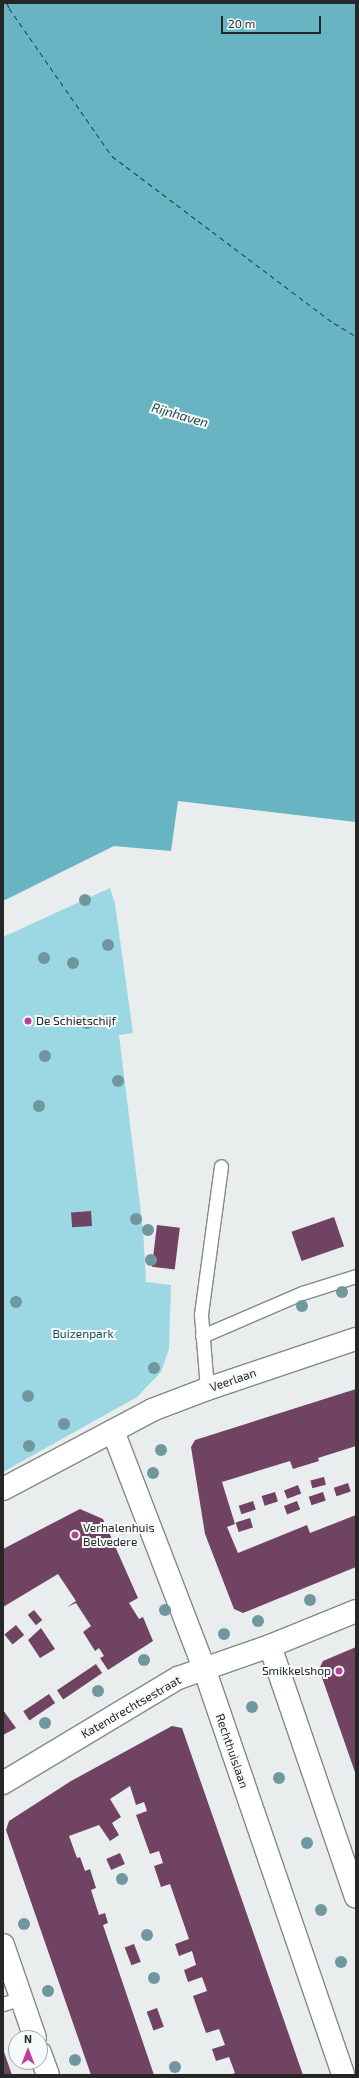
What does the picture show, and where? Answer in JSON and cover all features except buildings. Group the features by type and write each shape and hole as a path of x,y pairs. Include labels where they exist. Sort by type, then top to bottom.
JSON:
{"street":[{"name":"Veerlaan","path":"3,1489 152,1410 207,1389 356,1339"},
{"name":"Rechthuislaan","path":"113,1431 204,1668 343,2075"},
{"name":"Katendrechtsestraat","path":"3,1783 178,1678 270,1646 356,1611"},
{"path":"270,1646 356,1897"},
{"path":"3,1945 12,2001 30,2030"}],"lane":[{"path":"207,1389 201,1314 222,1166"},
{"path":"202,1336 302,1293 356,1276"}],"green space":[{"name":"Buizenpark","path":"110,888 115,904 133,1033 119,1035 143,1229 146,1282 171,1285 169,1349 161,1372 137,1397 3,1472 3,937"}],"water":[{"name":"Rijnhaven","path":"3,3 356,3 356,822 178,801 171,851 114,846 3,901"}],"ferry route":[{"path":"7,3 112,156 334,323 356,336"}],"place":[{"name":"De Schietschijf","path":"28,1021"},
{"name":"Verhalenhuis Belvedere","path":"75,1535"},
{"name":"Smikkelshop","path":"339,1671"}]}
